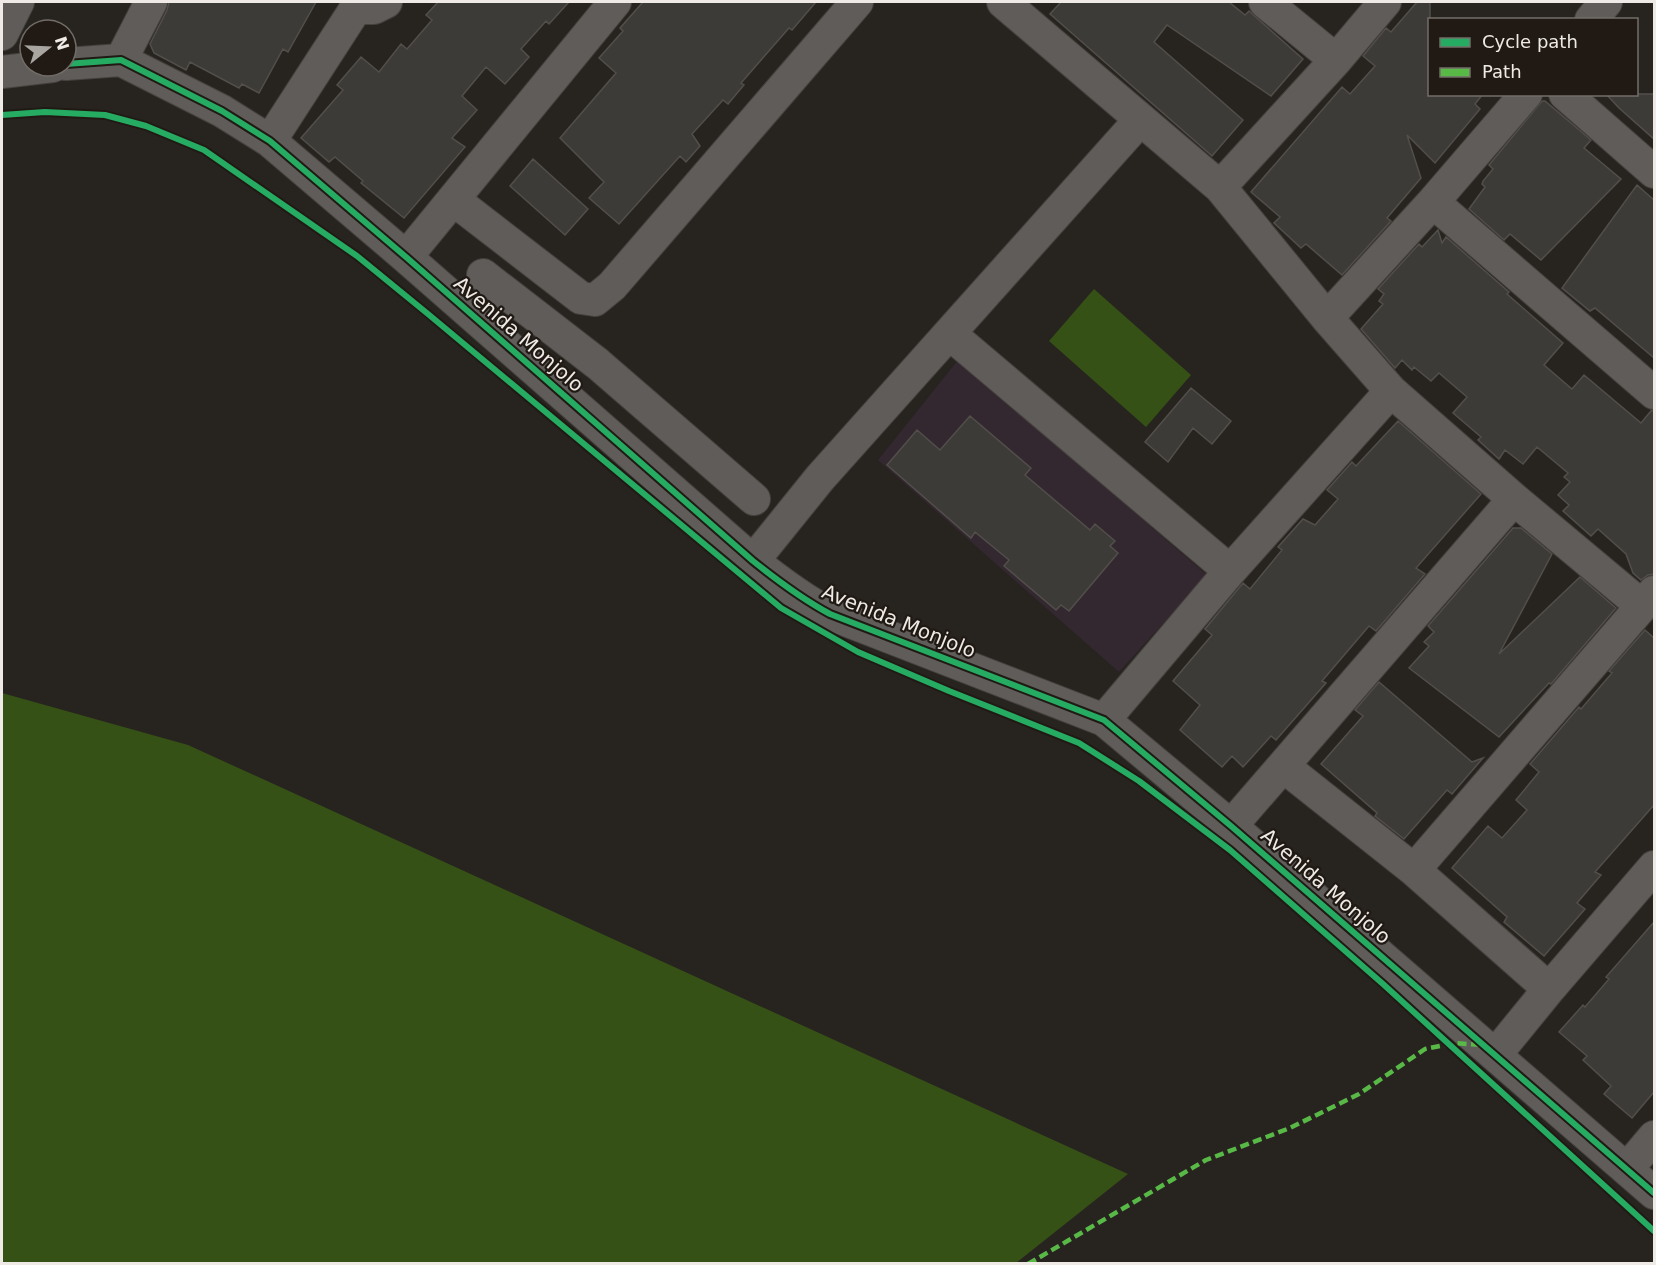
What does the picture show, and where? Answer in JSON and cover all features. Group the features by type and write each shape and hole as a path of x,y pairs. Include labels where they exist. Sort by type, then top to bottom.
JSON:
{"street":[{"path":"2,34 18,2"},
{"path":"78,63 121,60 151,2"},
{"path":"406,257 615,2"},
{"path":"454,200 580,298 595,300 612,286 857,2"},
{"path":"1003,2 1220,187 1327,318 1391,391 1515,499 1648,599 1414,870"},
{"path":"1265,2 1336,60"},
{"path":"1220,187 1336,60 1385,2"},
{"path":"1593,18 1606,2"},
{"path":"270,141 366,4"},
{"name":"Avenida Monjolo","path":"121,60 222,111 270,141 786,588 830,614 1104,720 1231,826 1654,1193"},
{"path":"2,72 18,70"},
{"path":"1327,318 1434,202 1524,96"},
{"path":"1567,96 1654,172"},
{"path":"753,561 820,478 1140,120"},
{"path":"1434,202 1654,393"},
{"path":"483,276 598,364 754,499"},
{"path":"950,334 1230,571"},
{"path":"569,400 598,364"},
{"path":"1104,720 1230,571 1391,391"},
{"path":"1231,826 1515,499"},
{"path":"1283,766 1414,870 1549,989"},
{"path":"1496,1054 1654,867"},
{"path":"1627,1169 1654,1137"}],"shaded area":[{"path":"958,360 1207,575 1119,672 878,460"}],"green space":[{"path":"1094,289 1191,375 1146,427 1049,341"},
{"path":"2,693 188,745 1128,1174 1016,1263 2,1263"}],"building":[{"path":"169,2 316,2 288,52 283,49 259,93 242,84 239,88 190,62 186,70 154,53 150,44"},
{"path":"438,2 569,2 549,24 546,21 521,49 529,57 505,84 486,67 462,96 477,110 452,138 465,147 404,218 361,183 363,181 335,157 329,162 301,138 343,90 337,85 361,57 379,72 401,44 407,49 432,20 426,15"},
{"path":"643,2 816,2 792,30 789,28 741,83 744,85 728,104 723,100 692,134 700,146 686,162 680,156 619,224 589,198 604,182 560,138 616,73 599,58 623,31 620,28"},
{"path":"1061,2 1229,2 1245,15 1249,11 1303,59 1271,96 1167,25 1154,42 1243,120 1212,156 1050,14"},
{"path":"1417,2 1430,2 1428,96 1481,96 1475,104 1480,109 1435,163 1407,135 1421,178 1387,218 1391,221 1342,275 1306,244 1301,248 1274,223 1280,217 1251,192 1342,87 1350,94 1375,66 1363,56 1386,28 1391,32"},
{"path":"1654,94 1654,139 1608,96"},
{"path":"1542,101 1545,101 1591,140 1584,148 1621,179 1541,260 1510,234 1504,240 1469,209 1485,187 1482,184 1483,181 1493,169 1489,165"},
{"path":"533,159 588,209 565,235 510,186"},
{"path":"1637,185 1654,200 1654,358 1595,308 1590,311 1562,288"},
{"path":"1438,230 1442,243 1446,237 1563,343 1544,365 1572,389 1584,375 1641,423 1654,410 1654,574 1641,580 1633,573 1626,554 1598,529 1591,536 1563,511 1569,505 1558,495 1570,482 1564,477 1568,473 1537,447 1523,464 1505,450 1499,459 1478,440 1481,437 1453,413 1467,397 1439,373 1431,381 1414,367 1412,370 1402,360 1395,368 1361,329 1383,304 1379,301 1384,294 1378,289 1419,244 1422,247"},
{"path":"1191,388 1231,421 1212,444 1193,428 1168,462 1145,442"},
{"path":"970,416 1031,468 1025,475 1090,530 1095,524 1115,541 1110,546 1118,553 1069,611 1061,605 1056,610 1004,566 1009,560 975,532 971,538 887,465 917,430 940,450"},
{"path":"1398,421 1481,494 1416,568 1425,574 1376,631 1369,626 1322,681 1326,683 1276,740 1271,736 1243,767 1232,756 1222,767 1180,730 1200,705 1173,681 1212,635 1205,629 1243,583 1250,589 1282,550 1278,547 1303,519 1315,525 1338,499 1327,490 1352,462 1356,466"},
{"path":"1513,528 1521,528 1552,554 1499,654 1580,577 1616,608 1551,684 1549,683 1499,737 1409,668 1429,646 1424,642 1434,632 1428,626"},
{"path":"1645,630 1654,638 1654,805 1595,872 1601,875 1577,903 1585,909 1544,956 1504,922 1507,917 1452,868 1488,826 1502,838 1527,810 1516,800 1539,772 1530,764 1612,673 1609,671"},
{"path":"1379,682 1472,762 1483,758 1452,794 1447,790 1404,839 1375,816 1377,813 1321,764 1363,716 1355,710"},
{"path":"1654,922 1654,1092 1632,1118 1604,1094 1611,1086 1583,1060 1587,1056 1559,1032 1583,1005 1585,1007 1609,979 1606,977"}],"marked path":[{"path":"1028,1264 1206,1160 1290,1128 1359,1094 1425,1049 1454,1043 1482,1045"}],"cycle path":[{"path":"78,63 121,60 222,111 270,141 753,561 810,602 830,614 1104,720 1231,826 1654,1193"},
{"path":"2,115 45,112 105,115 146,126 204,150 357,256 781,608 858,652 1079,743 1139,781 1230,850 1383,984 1654,1231"}]}
